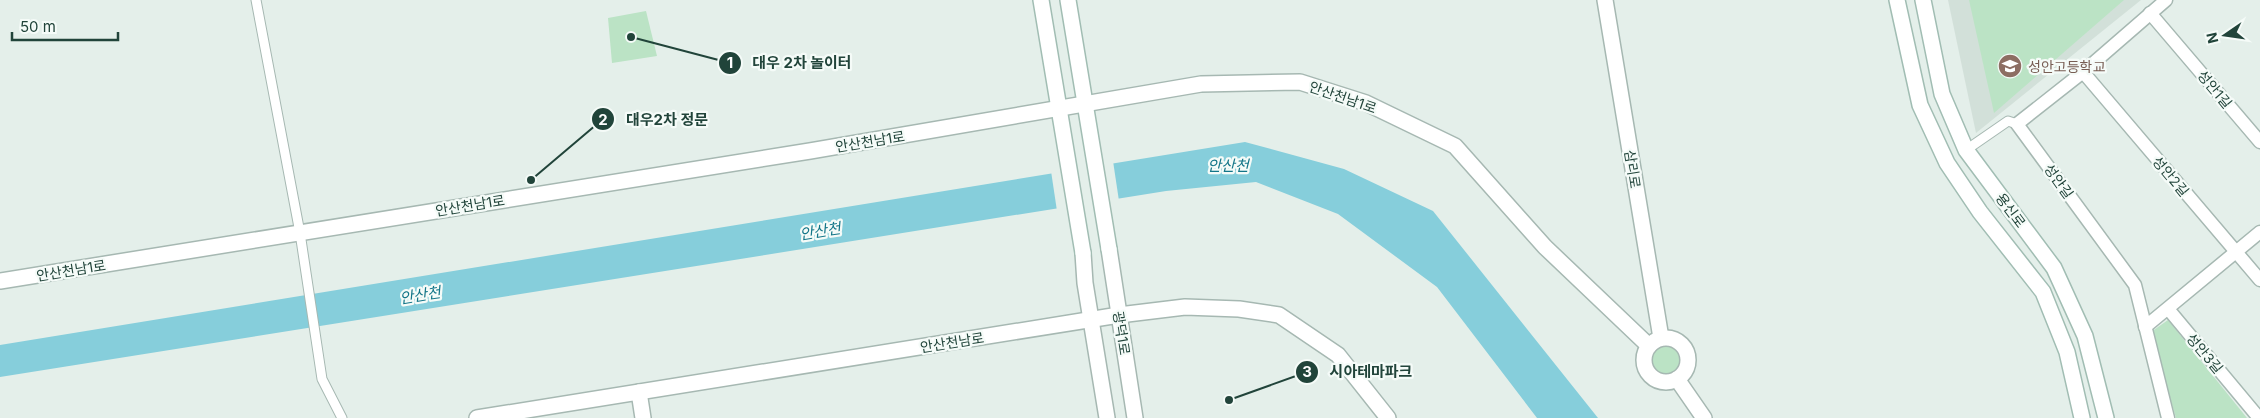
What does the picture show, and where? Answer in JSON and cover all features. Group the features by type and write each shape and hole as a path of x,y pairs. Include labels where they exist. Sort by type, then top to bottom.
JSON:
{"street":[{"path":"256,0 300,234 322,379 342,418"},
{"path":"1041,0 1058,108"},
{"path":"1068,0 1085,104"},
{"name":"삼리로","path":"1605,0 1655,342"},
{"path":"1897,0 1920,105 1947,162 1980,212 2043,292 2067,352 2082,418"},
{"name":"용신로","path":"1923,0 1942,94 1966,150 2054,268 2085,336 2106,418"},
{"path":"1966,150 2008,122 2017,124 2083,72 2166,0"},
{"name":"성안1길","path":"2150,13 2260,142"},
{"name":"성안2길","path":"2083,72 2260,280"},
{"name":"안산천남1로","path":"0,281 993,121 1202,84 1300,82 1366,103 1455,146 1544,247 1655,342"},
{"name":"광덕1로","path":"1085,104 1135,418"},
{"name":"광덕1로","path":"1058,108 1083,253 1106,418"},
{"name":"성안길","path":"2017,124 2135,285 2168,418"},
{"path":"2145,327 2169,310 2260,232"},
{"name":"안산천남로","path":"477,418 1119,315 1185,307 1239,309 1279,315 1338,355 1388,418"},
{"name":"성안3길","path":"2169,310 2259,418"},
{"path":"1676,340 1686,349 1688,363 1682,375 1677,379 1663,382 1651,376 1644,364 1644,357 1655,342 1676,340"},
{"path":"1677,379 1704,418"},
{"path":"639,392 643,418"}],"shaded area":[{"name":"성안고등학교","path":"1948,0 2141,0 1976,133"}],"green space":[{"name":"성안고등학교","path":"1969,0 2124,0 1994,113"},
{"path":"646,11 657,56 612,63 608,18"},
{"path":"2168,320 2247,418 2176,418 2151,332"},
{"path":"1666,346 1676,350 1680,360 1676,370 1666,374 1656,370 1652,360 1656,350"}],"water":[{"name":"안산천","path":"1245,142 1344,169 1433,211 1598,418 1537,418 1437,287 1338,214 1256,182 1166,191 0,377 0,345"}],"pier":[{"path":"1113,161 1119,201 1057,211 1051,171"}],"place":[{"name":"대우 2차 놀이터","path":"631,37"},
{"name":"성안고등학교","path":"2010,66"},
{"name":"대우2차 정문","path":"531,180"},
{"name":"시아테마파크","path":"1229,400"}]}
